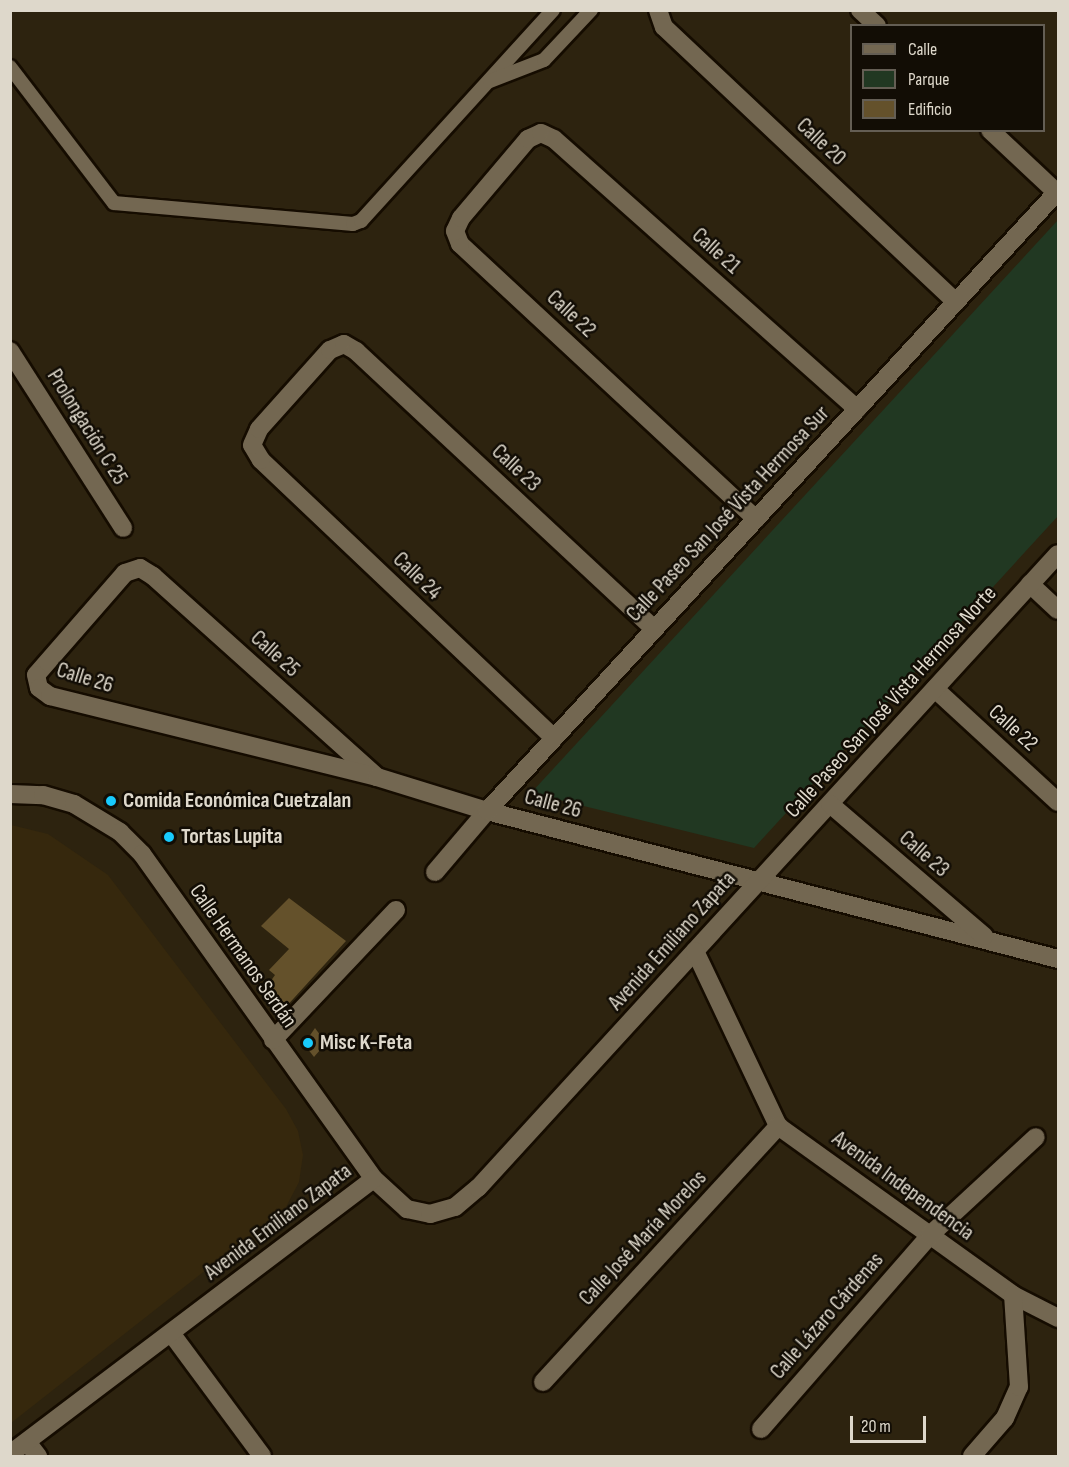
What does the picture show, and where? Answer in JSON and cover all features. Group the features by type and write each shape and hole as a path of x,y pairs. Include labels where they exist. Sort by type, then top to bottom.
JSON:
{"street":[{"path":"860,10 875,24"},
{"name":"Calle 20","path":"658,12 664,27 956,302"},
{"path":"992,132 1058,192"},
{"name":"Calle 21","path":"541,133 554,139 857,410"},
{"name":"Calle 22","path":"541,133 528,139 461,218 454,231 460,244 756,519"},
{"name":"Calle Paseo San José Vista Hermosa Sur","path":"435,872 487,811 1058,192"},
{"name":"Calle 23","path":"252,445 259,429 330,350 344,344 356,351 654,629"},
{"name":"Prolongación C 25","path":"10,351 123,528"},
{"name":"Calle 24","path":"252,445 261,460 554,738"},
{"name":"Calle Paseo San José Vista Hermosa Norte","path":"758,882 1059,554"},
{"name":"Calle 26","path":"140,568 125,573 42,664 36,675 39,688 50,696 377,777 487,811 1059,959"},
{"name":"Calle 25","path":"140,568 153,576 377,777"},
{"path":"1030,585 1059,610"},
{"name":"Calle 22","path":"935,690 1059,802"},
{"name":"Calle Hermanos Serdán","path":"10,794 43,795 74,804 102,818 142,854 374,1179"},
{"name":"Calle 23","path":"830,804 988,940"},
{"name":"Avenida Emiliano Zapata","path":"10,1454 32,1449 171,1333 374,1179 407,1209 430,1214 455,1207 478,1188 758,882"},
{"path":"273,1040 396,910"},
{"name":"Avenida Independencia","path":"695,951 778,1126 1013,1295 1059,1318"},
{"name":"Calle José María Morelos","path":"543,1382 778,1126"},
{"name":"Calle Lázaro Cárdenas","path":"760,1429 930,1235 1036,1137"},
{"path":"972,1456 1005,1418 1019,1387 1013,1295"},
{"path":"171,1333 262,1456"}],"lane":[{"path":"10,67 114,203 353,224 361,221 553,10"},
{"path":"489,82 544,60 591,10"}],"shaded area":[{"path":"11,825 48,834 108,875 286,1109 298,1131 303,1155 299,1182 286,1207 11,1423"}],"green space":[{"path":"1058,220 1058,516 754,848 531,793"}],"building":[{"path":"289,898 346,941 284,1009 263,992 275,975 269,970 289,949 261,926"},
{"path":"315,1028 326,1043 314,1057 304,1044"}],"place":[{"name":"Comida Económica Cuetzalan","path":"111,801"},
{"name":"Tortas Lupita","path":"169,837"},
{"name":"Misc K-Feta","path":"308,1043"}]}
